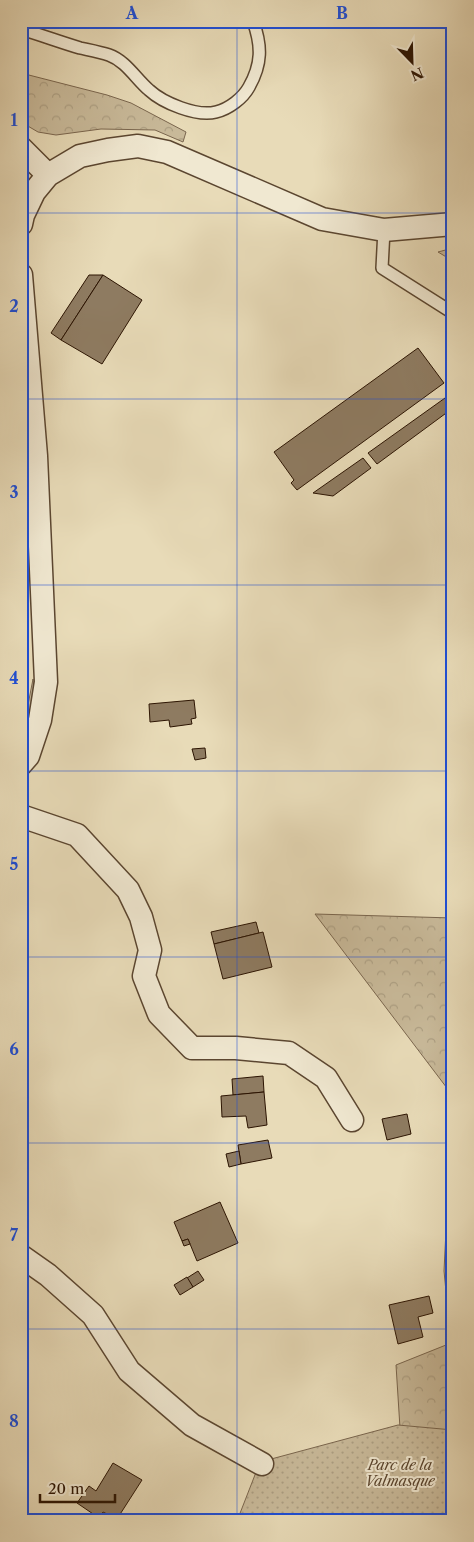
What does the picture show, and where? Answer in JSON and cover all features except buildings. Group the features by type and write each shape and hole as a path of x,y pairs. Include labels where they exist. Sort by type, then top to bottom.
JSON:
{"street":[{"path":"21,224 23,215 34,192 48,175 80,156 138,146 167,152 322,219 384,230 453,224"},
{"path":"21,148 48,175"},
{"path":"21,275 36,456 46,682 40,720 28,756 21,764"},
{"path":"21,816 77,835 128,890 141,917 150,950 144,976 158,1014 192,1048 236,1048 289,1053 326,1078 352,1120"},
{"path":"21,1256 48,1275 93,1315 129,1371 192,1426 262,1464"}],"lane":[{"path":"21,29 111,55 122,62 136,79 151,92 166,102 182,108 216,112 237,101 245,93 256,74 260,58 259,37 253,21"},
{"path":"384,230 382,268 453,313"}],"green space":[{"path":"21,73 131,103 186,132 183,142 155,130 101,129 56,135 38,132 21,122"},
{"path":"453,248 453,261 438,252"},
{"path":"33,679 34,704 21,751 21,720 27,710"},
{"path":"315,914 453,918 453,1096"},
{"name":"Parc de la Valmasque","path":"453,1180 453,1521 242,1521 400,1428 396,1365 451,1343 444,1271 448,1189"},
{"name":"Parc de la Valmasque","path":"398,1425 453,1430 453,1521 237,1521 260,1462"}]}
